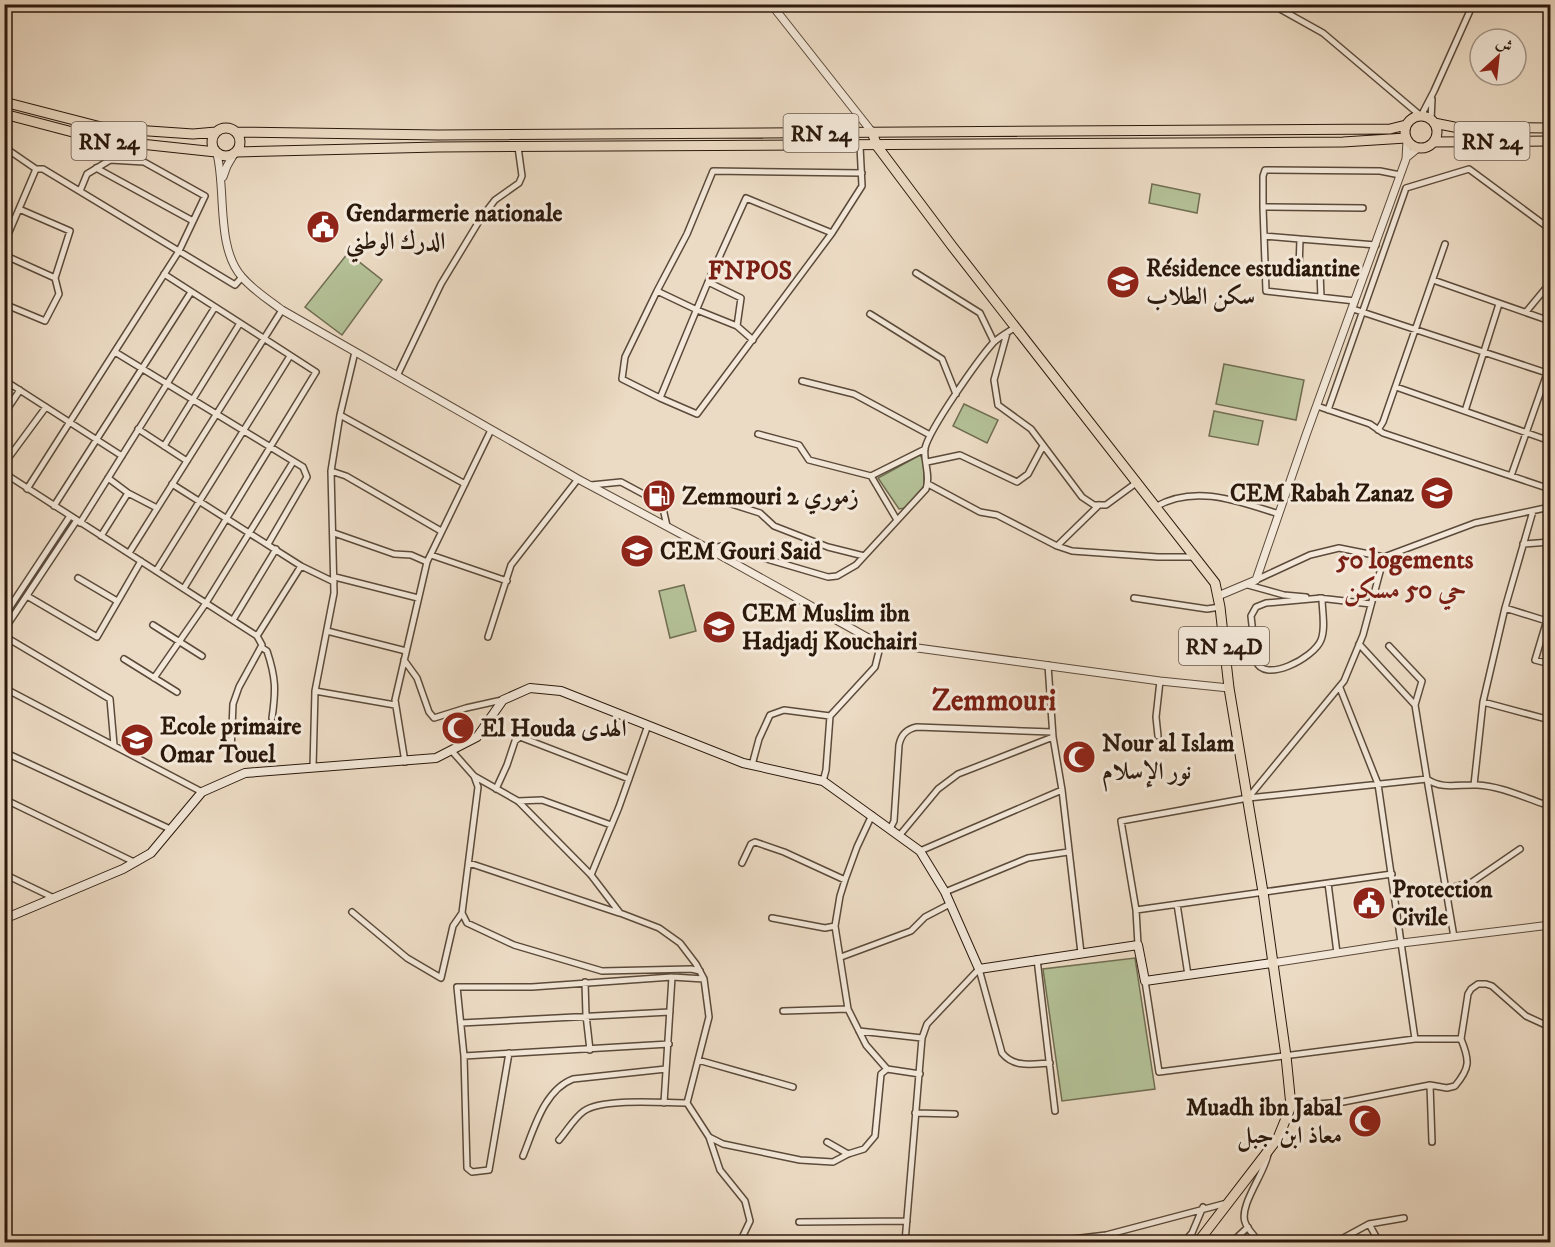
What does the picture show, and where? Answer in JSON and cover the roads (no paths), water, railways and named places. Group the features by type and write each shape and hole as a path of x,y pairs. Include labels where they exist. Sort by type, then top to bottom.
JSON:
{"main road":[{"name":"RN 24","path":"4,102 105,128 193,134 216,132"},
{"name":"RN 24","path":"4,114 103,140 216,153"},
{"path":"1420,116 1433,121 1437,132 1434,142 1426,147 1418,148 1406,139 1406,125 1412,118 1420,116"},
{"name":"RN 24","path":"1433,121 1454,127 1551,128"},
{"name":"RN 24","path":"236,132 438,135 1390,129 1406,125"},
{"path":"226,128 236,132 240,142 235,153 226,156 216,153 211,142 216,132 226,128"},
{"name":"RN 24D","path":"872,132 877,146 1012,330 1215,583 1229,688 1263,892 1291,1106 1285,1125 1269,1149 1198,1242"},
{"name":"RN 24","path":"235,153 518,147 1343,142 1406,139"},
{"name":"RN 24","path":"1434,142 1551,141"},
{"path":"5,918 55,899 151,853 202,792 245,773 436,758 477,737 503,700 530,688 561,691 743,764 823,781 920,851 945,892 979,969 1138,945 1145,981 1272,963"}],"street":[{"path":"771,4 872,132"},
{"path":"1271,4 1323,33 1420,116 1434,92 1473,4"},
{"path":"1433,121 1434,92"},
{"path":"1256,580 1406,159 1406,139"},
{"path":"860,146 862,173 862,186 832,233 697,414 622,379 625,357 687,234 713,171 862,173"},
{"path":"4,147 36,169 43,169 235,285 242,277"},
{"path":"397,376 441,284 481,218 495,200 519,183 522,176 518,147"},
{"path":"1406,159 1418,148"},
{"path":"216,153 222,180 225,231 234,263 242,277 282,310 578,479 880,643 1160,681 1229,688"},
{"path":"222,180 226,166 235,153"},
{"path":"27,489 179,251 205,196 144,162 110,160 87,174 80,191"},
{"path":"96,168 193,221"},
{"path":"4,244 36,169"},
{"path":"1328,410 1406,188 1469,169 1551,229"},
{"path":"1356,301 1266,291 1263,207 1265,170 1380,171 1400,175"},
{"path":"660,398 746,198 832,233"},
{"path":"1263,207 1362,208"},
{"path":"4,304 45,321 59,294 55,278 70,231 20,209"},
{"path":"1264,236 1376,245"},
{"path":"1300,239 1299,270 1320,272 1321,297"},
{"path":"1378,430 1396,387 1445,244"},
{"path":"4,255 55,278"},
{"path":"916,273 980,313 994,342"},
{"path":"164,274 316,372 184,588"},
{"path":"1433,280 1551,321"},
{"path":"708,282 741,298 737,326"},
{"path":"1526,312 1549,287"},
{"path":"54,506 190,291"},
{"path":"657,291 737,326 753,340"},
{"path":"1465,411 1499,304"},
{"path":"4,630 108,478 216,308"},
{"path":"1353,309 1549,373"},
{"path":"129,554 282,310"},
{"path":"870,314 942,359 956,394"},
{"path":"164,446 240,324"},
{"path":"709,549 722,546 828,577 837,576 856,565 920,498 928,484 925,449 930,435 956,394 994,342 1012,330"},
{"path":"1012,330 994,380 998,405 1031,429 1082,497 1094,505 1106,505 1136,483"},
{"path":"115,352 303,467 307,477 268,544"},
{"path":"313,768 315,691 335,579 331,471 340,415 355,352"},
{"path":"156,571 290,356"},
{"path":"1511,476 1551,365"},
{"path":"4,380 122,456"},
{"path":"801,381 854,394 930,435"},
{"path":"1396,387 1551,441"},
{"path":"4,414 20,390"},
{"path":"1317,406 1370,424 1378,430 1551,489"},
{"path":"4,464 46,407"},
{"path":"340,415 465,484"},
{"path":"138,429 187,461"},
{"path":"405,762 395,705 427,562 491,430"},
{"path":"758,434 799,445 809,460 871,476 925,449"},
{"path":"927,462 960,455 1017,482 1028,474 1043,446"},
{"path":"154,678 177,641 206,603 293,462"},
{"path":"331,471 346,476 441,531"},
{"path":"4,473 257,636 261,647 267,651 274,674 275,692 272,718"},
{"path":"871,476 897,520"},
{"path":"108,478 128,493 157,508"},
{"path":"488,637 511,565 578,479"},
{"path":"590,485 621,482 662,504 667,526"},
{"path":"172,484 301,566 335,579 418,598"},
{"path":"928,484 980,512 997,515 1071,551 1194,557"},
{"path":"101,536 128,493"},
{"path":"1155,507 1167,500 1191,495 1210,496 1230,499 1279,514"},
{"path":"722,501 760,513 774,526 828,547 864,556"},
{"path":"1057,546 1099,505"},
{"path":"1218,596 1248,585 1310,555 1339,548 1384,557 1475,523 1551,507"},
{"path":"1474,785 1483,702 1505,608 1533,511"},
{"path":"4,616 70,516"},
{"path":"334,533 394,554 411,555 427,562"},
{"path":"1524,544 1551,542"},
{"path":"233,620 276,549"},
{"path":"431,555 507,581"},
{"path":"1248,798 1340,688 1363,635 1384,557"},
{"path":"27,596 97,638 141,561"},
{"path":"257,636 301,566"},
{"path":"78,578 117,601"},
{"path":"1248,585 1284,595 1371,604"},
{"path":"1134,598 1207,609 1220,607"},
{"path":"1322,598 1323,635 1320,643 1311,653 1289,666 1264,670 1258,667 1251,620 1252,612 1256,607 1266,603 1322,598"},
{"path":"1505,608 1549,621 1536,660 1551,664"},
{"path":"153,625 202,656"},
{"path":"327,631 406,651"},
{"path":"4,636 110,699 114,745"},
{"path":"823,781 826,770 830,716 875,667 880,643"},
{"path":"1359,644 1415,705"},
{"path":"1389,646 1422,681 1415,705 1455,937"},
{"path":"231,752 233,704 239,687 261,647"},
{"path":"124,659 177,692"},
{"path":"404,660 417,678 429,712 434,718 503,700"},
{"path":"1048,665 1052,734 1062,790 1081,953"},
{"path":"1158,736 1156,717 1160,681"},
{"path":"4,688 202,792"},
{"path":"1340,688 1378,784 1415,1039"},
{"path":"315,691 395,705"},
{"path":"1483,702 1551,720"},
{"path":"752,765 759,738 770,715 784,710 830,716"},
{"path":"591,875 648,725"},
{"path":"890,829 894,821 900,739 907,731 917,727 1052,734"},
{"path":"899,836 938,789 958,774 1052,734"},
{"path":"496,789 515,741 520,737 629,779"},
{"path":"451,750 474,776 518,801 591,875 620,913"},
{"path":"4,752 170,829"},
{"path":"352,912 407,957 441,978 453,926 462,913 478,787 474,776"},
{"path":"1138,945 1136,910 1121,821 1248,798 1427,779 1436,786 1474,785 1493,788 1544,804 1551,803"},
{"path":"920,851 1062,790"},
{"path":"4,799 134,862"},
{"path":"518,801 542,800 611,825"},
{"path":"872,815 856,846 840,896 835,926 848,1009 866,1045 887,1069 920,1074"},
{"path":"742,863 751,844 755,843 784,852 845,880"},
{"path":"1446,889 1472,882 1520,849"},
{"path":"945,892 1028,858 1068,852"},
{"path":"469,863 659,928 680,943 696,964 704,979 709,1017 687,1103 709,1137 720,1170 746,1201 750,1221 740,1242"},
{"path":"4,874 55,899"},
{"path":"1136,910 1392,874"},
{"path":"1328,883 1337,953"},
{"path":"841,957 910,931 925,917 950,904"},
{"path":"1177,904 1188,975"},
{"path":"462,913 467,923 514,945 602,971 691,969 701,971"},
{"path":"772,918 825,928 835,926"},
{"path":"1272,963 1402,943 1551,925"},
{"path":"1037,959 1055,1111"},
{"path":"691,969 696,964"},
{"path":"905,1242 922,1038 927,1024 979,969"},
{"path":"979,969 1002,1053 1017,1064 1050,1063"},
{"path":"509,1053 489,1170 472,1172 467,1168 464,1056 457,987 532,987 672,977 704,979"},
{"path":"664,1103 672,977"},
{"path":"1145,981 1159,1072 1415,1039 1461,1039"},
{"path":"585,982 590,1050"},
{"path":"1291,1106 1343,1102 1430,1085 1447,1088 1455,1086 1467,1070 1468,1059 1461,1039 1469,991 1475,985 1482,983 1492,986 1526,1016 1551,1027"},
{"path":"783,1011 848,1009"},
{"path":"461,1023 670,1012"},
{"path":"859,1031 922,1038"},
{"path":"464,1056 669,1044"},
{"path":"698,1060 793,1087"},
{"path":"524,1156 544,1107 561,1083 573,1079 666,1069"},
{"path":"709,1137 723,1144 800,1161 833,1162 864,1149 875,1136 881,1074 887,1069"},
{"path":"1430,1085 1432,1142"},
{"path":"559,1140 581,1114 594,1106 687,1103"},
{"path":"915,1113 955,1114"},
{"path":"827,1142 848,1154"},
{"path":"1259,1242 1245,1221 1246,1205 1266,1165 1269,1149"},
{"path":"1047,1242 1106,1235 1203,1207 1229,1202"},
{"path":"1184,1242 1192,1233 1203,1207"},
{"path":"1336,1242 1369,1224 1404,1218"},
{"path":"799,1222 907,1221"},
{"path":"1369,1224 1379,1242"},
{"path":"1232,1242 1248,1227"},
{"path":"1097,1242 1106,1235"}],"place":[{"name":"Gendarmerie nationale الدرك الوطني","path":"323,227"},
{"name":"Résidence estudiantine سكن الطلاب","path":"1123,282"},
{"name":"CEM Rabah Zanaz","path":"1437,493"},
{"name":"Zemmouri 2 زموري","path":"659,496"},
{"name":"CEM Gouri Said","path":"637,551"},
{"name":"CEM Muslim ibn Hadjadj Kouchairi","path":"719,627"},
{"name":"El Houda الهدى","path":"458,728"},
{"name":"Ecole primaire Omar Touel","path":"137,740"},
{"name":"Nour al Islam نور الإسلام","path":"1079,757"},
{"name":"Protection Civile","path":"1369,903"},
{"name":"Muadh ibn Jabal معاذ ابن جبل","path":"1365,1121"}],"district":[{"name":"FNPOS","path":"750,270"},
{"name":"50 logements حي 50 مسكن","path":"1405,574"},
{"name":"Zemmouri","path":"994,700"}]}
